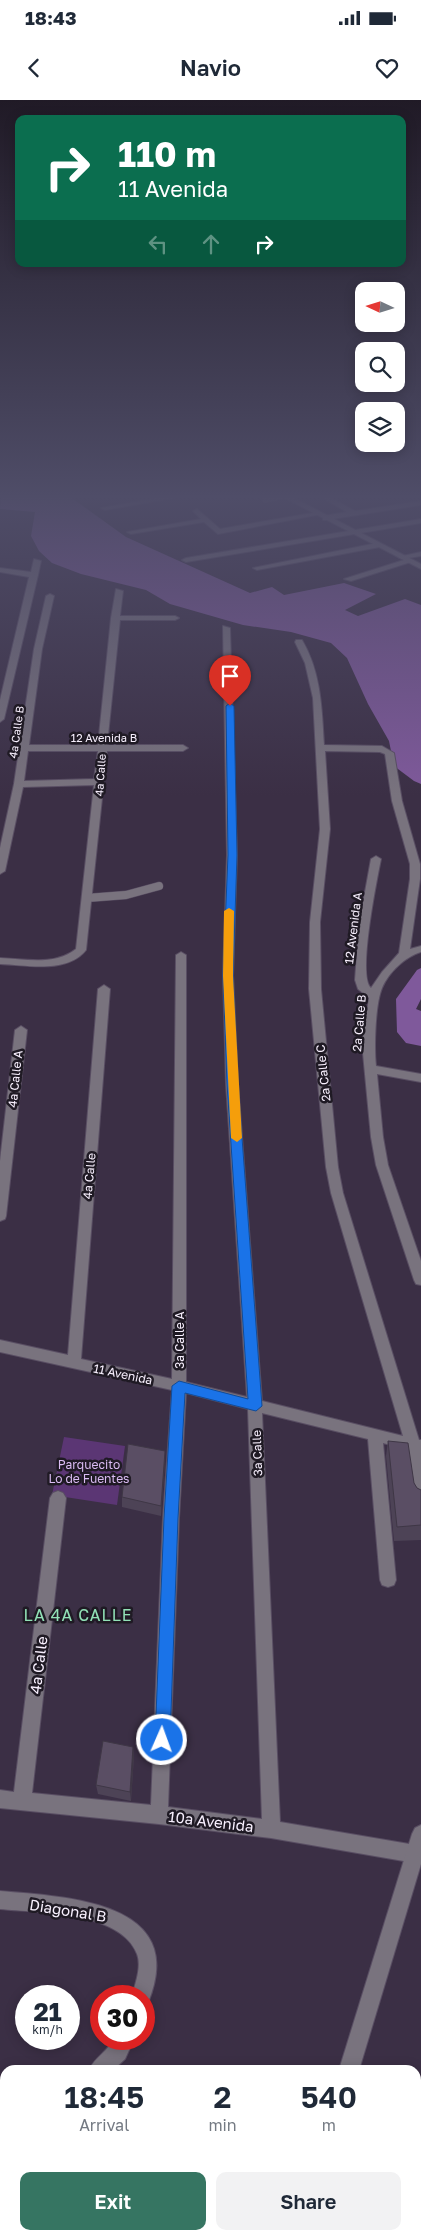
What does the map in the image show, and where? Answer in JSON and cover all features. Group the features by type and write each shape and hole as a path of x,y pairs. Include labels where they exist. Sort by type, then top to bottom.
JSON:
{"street":[{"path":"0,719 29,596"},
{"name":"4a Calle B","path":"0,871 26,748 38,649 50,596"},
{"name":"4a Calle","path":"0,961 61,962 75,957 81,950 118,596"},
{"path":"115,618 174,618"},
{"name":"3a Calle","path":"226,628 232,855 228,976 232,1084 256,1406 271,1829"},
{"name":"2a Calle C","path":"299,642 309,663 316,698 320,748 325,829 315,922 315,989 332,1167 337,1193 417,1446 421,1497"},
{"name":"12 Avenida B","path":"26,748 183,748"},
{"path":"320,748 382,749 389,753 397,801 415,864 409,930 404,954 421,949"},
{"path":"19,784 100,782"},
{"name":"12 Avenida A","path":"373,996 362,987 360,980 364,925 376,859"},
{"name":"2a Calle B","path":"404,954 386,974 373,996 368,1043 376,1137 382,1165 421,1280"},
{"name":"3a Calle A","path":"159,1815 171,1518 179,1386 181,955"},
{"name":"4a Calle","path":"74,1363 104,989"},
{"name":"4a Calle A","path":"0,1216 21,1030"},
{"path":"370,1069 421,1078"},
{"name":"11 Avenida","path":"0,1346 179,1386 417,1446"},
{"path":"375,1435 388,1580"},
{"name":"4a Calle","path":"22,1801 58,1498"},
{"name":"10a Avenida","path":"0,1799 159,1815 271,1829 418,1855"},
{"path":"351,2065 418,1855 421,1834"},
{"name":"Diagonal B","path":"0,1900 104,1914 118,1919 132,1932 146,1951 148,1973 145,1985"},
{"path":"105,2065 119,2050"}],"lane":[{"path":"87,898 134,894 159,886"}],"green space":[{"name":"Parquecito Lo de Fuentes","path":"64,1437 125,1446 117,1505 52,1495"}],"shaded area":[{"path":"156,596 372,596 345,610 358,616 405,599 421,605 421,784 394,766 389,741 368,704 347,658 331,643 291,632 243,625 170,604"},
{"path":"421,968 421,999 416,1009 421,1011 421,1046 406,1043 397,1032 396,999 417,970"}],"building":[{"path":"388,1441 408,1443 414,1483 421,1490 421,1525 397,1527"},
{"path":"128,1444 165,1451 161,1506 122,1497"},
{"path":"103,1741 133,1747 130,1792 96,1785"}],"slow traffic":[{"path":"229,911 228,976 232,1084 237,1138"}],"district":[{"name":"LA 4A CALLE","path":"78,1615"}],"route":[{"path":"162,1740 173,1466 179,1386 256,1406 232,1084 228,976 232,855 230,706"}]}
